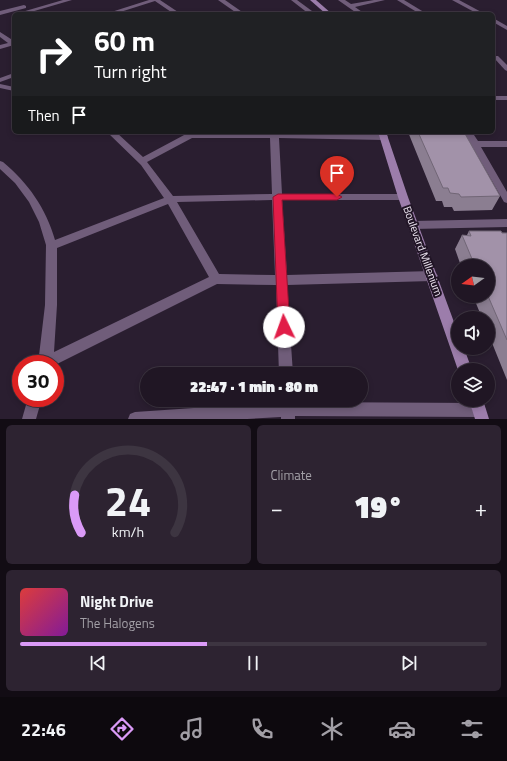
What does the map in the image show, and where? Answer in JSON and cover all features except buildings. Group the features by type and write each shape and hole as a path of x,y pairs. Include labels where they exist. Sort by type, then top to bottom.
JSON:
{"main road":[{"path":"313,0 327,12"},
{"name":"Boulevard Millenium","path":"383,134 403,197 463,363"}],"street":[{"path":"1,15 51,0"},
{"path":"25,12 69,0"},
{"path":"115,12 155,0 175,12"},
{"path":"221,0 239,12"},
{"path":"294,0 310,12"},
{"path":"341,0 359,12"},
{"path":"350,6 382,0"},
{"path":"400,0 421,12"},
{"path":"455,0 478,12"},
{"path":"1,15 7,17 12,16"},
{"path":"495,21 507,28"},
{"path":"0,34 12,42"},
{"path":"0,47 12,43"},
{"path":"495,57 507,57"},
{"path":"495,57 507,69"},
{"path":"0,80 12,76"},
{"path":"0,86 12,89"},
{"path":"495,98 507,98"},
{"path":"113,134 142,161 170,199 216,279"},
{"path":"142,161 188,134"},
{"path":"286,367 275,134 383,134"},
{"path":"469,134 507,200"},
{"path":"475,144 507,144"},
{"path":"0,164 10,171 25,188 40,212 51,246 52,297 46,355"},
{"path":"51,246 170,199 403,197"},
{"path":"413,225 507,223"},
{"path":"61,355 216,279 282,280 432,276"},
{"path":"29,419 32,407"},
{"path":"135,419 288,409 479,410"}],"route":[{"path":"284,327 278,197 337,197"}]}
